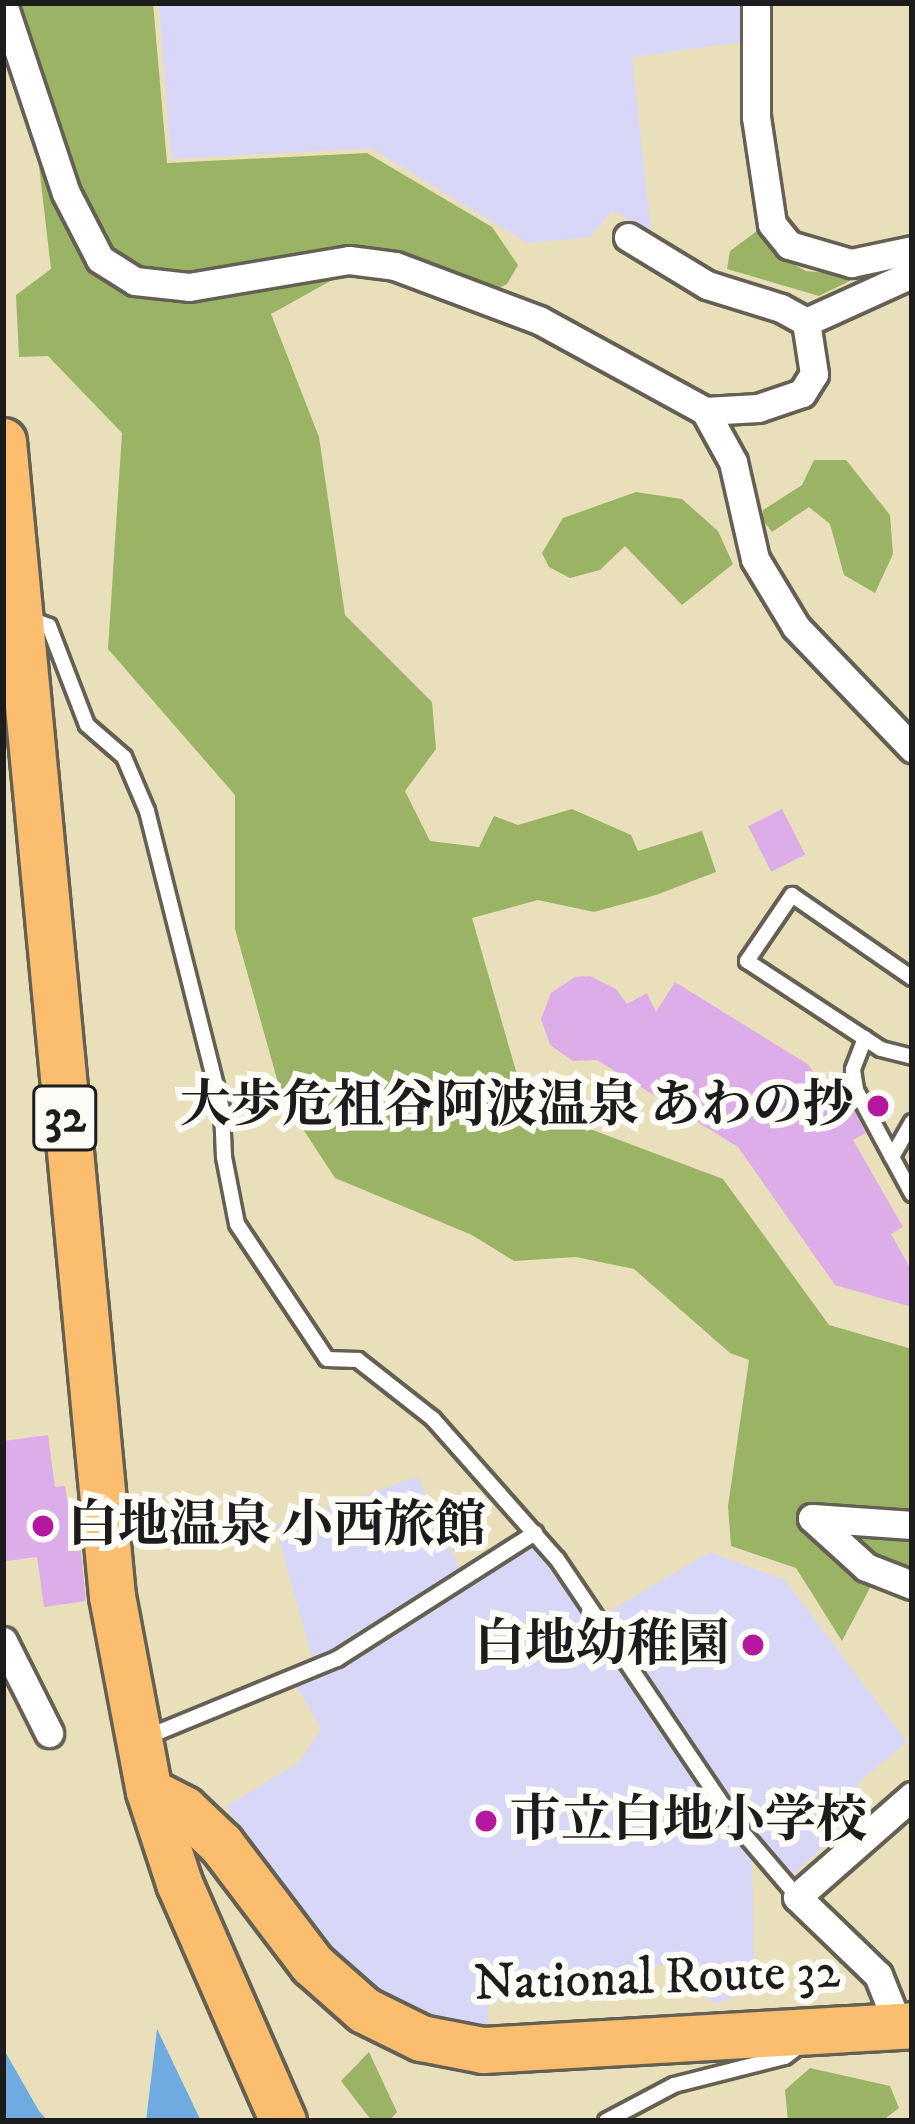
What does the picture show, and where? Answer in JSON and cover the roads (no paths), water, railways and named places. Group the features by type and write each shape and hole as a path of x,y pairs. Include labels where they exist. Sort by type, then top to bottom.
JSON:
{"highway":[{"name":"32","path":"3,441 104,1544 149,1791 178,1882 283,2121"},
{"name":"National Route 32","path":"149,1791 184,1809 221,1844 329,1979 364,2010 422,2038 483,2050 905,2025"},
{"name":"32","path":"235,2010 319,2121"}],"street":[{"path":"756,3 755,117 772,224 789,245 851,263 912,250"},
{"path":"3,4 66,193 100,260 135,281 189,287 349,260 394,266 539,320 705,411 758,408 802,393 814,374 806,322"},
{"path":"628,237 707,285 781,308 806,322"},
{"path":"806,322 912,274"},
{"path":"705,411 733,462 754,559 796,627 912,748"},
{"path":"912,1525 812,1518 866,1567 912,1585"},
{"path":"3,1641 49,1733"},
{"path":"905,2025 878,1975 797,1897 912,1796"}],"lane":[{"path":"19,618 49,626 87,725 124,757 147,811 222,1109 224,1156 238,1224 327,1359 358,1360 392,1384 433,1419 536,1533 607,1626 737,1827 797,1897"},
{"path":"912,978 792,895 747,961 866,1039 912,1058"},
{"path":"866,1039 853,1070 856,1090 912,1194"},
{"path":"892,1157 912,1122"},
{"path":"139,1740 337,1659 536,1533"},
{"path":"606,2121 674,2085 785,2057 797,2051 806,2030"}],"water":[{"path":"157,2029 201,2121 146,2121"},
{"path":"3,2048 39,2111 48,2121 3,2121"}],"place":[{"name":"大歩危祖谷阿波温泉 あわの抄","path":"878,1106"},
{"name":"白地温泉 小西旅館","path":"43,1526"},
{"name":"白地幼稚園","path":"753,1645"},
{"name":"市立白地小学校","path":"486,1821"}]}
